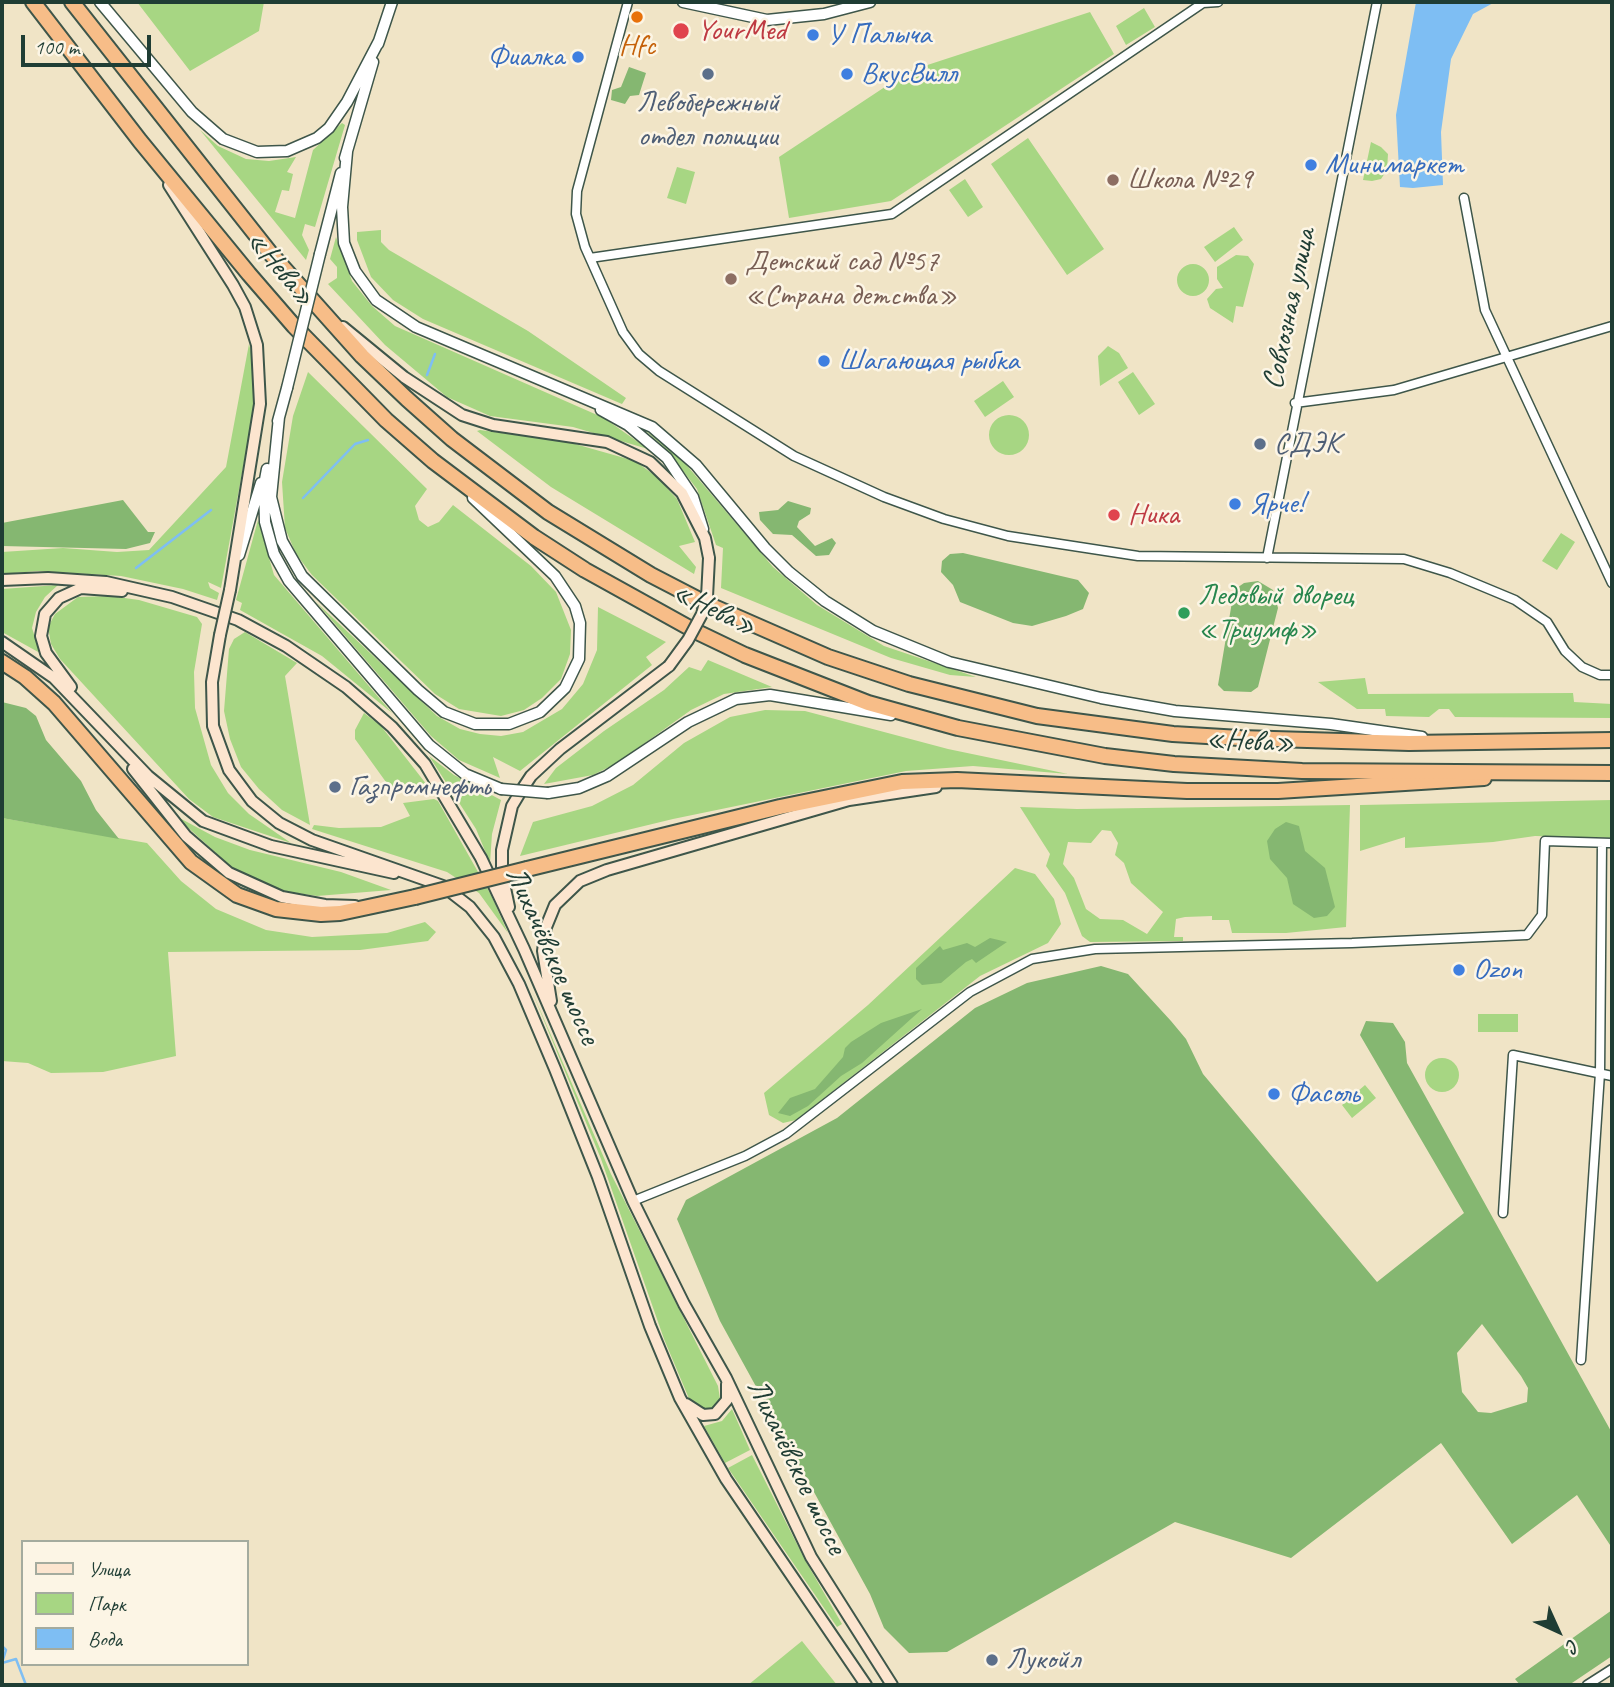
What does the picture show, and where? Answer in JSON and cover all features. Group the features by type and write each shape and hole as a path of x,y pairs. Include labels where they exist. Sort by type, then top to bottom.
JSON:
{"highway":[{"name":"«Нева»","path":"33,2 140,141 294,326 386,420 433,461 534,537 638,601 745,654 816,684 928,721 1030,744 1174,764 1302,771 1612,773"},
{"name":"«Нева»","path":"72,2 223,195 313,303 362,356 452,439 548,512 696,598 828,657 975,703 1107,726 1173,734 1305,741 1409,743 1612,740"},
{"path":"2,662 25,677 54,703 176,847 224,887 252,901 297,912 340,913 376,906 874,785 934,779 1187,792 1278,791 1539,774"}],"main road":[{"path":"140,141 233,285 248,315 257,345 261,404 212,682 213,726 229,770 252,801 279,823 312,840 428,880"},
{"path":"313,303 404,377 462,415 493,425 607,442 650,462 681,493 705,538 709,558 707,597 702,614 688,640 668,666 552,756 531,776 512,806 502,850 502,874 509,909 524,949"},
{"name":"Лихачёвское шоссе","path":"2,580 79,579 117,583 211,609 250,626 306,658 371,707 404,740 436,779 490,878 524,949 633,1201 684,1304 726,1378 811,1557 891,1685"},
{"path":"157,593 80,589 59,598 45,614 41,636 46,653 171,819 200,849 229,873 282,897 325,905 376,906"},
{"path":"2,642 54,678 89,711"},
{"path":"109,736 173,799 203,821 271,846 337,863 428,880"},
{"path":"561,1034 549,989 544,938 555,905 580,881 607,870 849,800 897,791 992,783"},
{"name":"Лихачёвское шоссе","path":"428,880 458,897 494,937 519,984 562,1088 602,1190 650,1326 680,1398 720,1469 866,1685"},
{"path":"680,1398 696,1412 715,1414 727,1400 726,1378"}],"street":[{"path":"100,2 192,112 223,139 257,152 294,149 329,128 347,102 379,41"},
{"path":"230,589 269,458 347,152 393,2"},
{"path":"628,2 577,191 576,214 590,258 624,332 649,363 784,451 884,498 1008,537 1088,551 1178,558 1404,559 1426,564 1515,600 1547,622 1564,651 1582,667 1600,675 1612,676"},
{"path":"683,2 767,20 824,14 870,2"},
{"path":"590,258 892,214 1203,3 1218,2"},
{"name":"Совхозная улица","path":"1267,558 1295,403 1377,2"},
{"path":"347,152 341,207 344,243 365,288 386,309 407,322 635,418 667,438 696,465 765,548 796,579 849,618 908,648 994,675 1174,711 1331,724 1410,736 1478,740"},
{"path":"1464,198 1485,310 1505,357 1548,439 1612,583"},
{"path":"1295,403 1394,390 1612,326"},
{"path":"540,380 614,416 656,447 678,472 690,491 705,538"},
{"path":"279,417 271,497 282,541 302,576 438,707 475,724 509,724 540,712 565,688 579,659 580,622 575,606 555,576 433,461"},
{"path":"269,458 264,485 265,522 274,554 289,581 429,745 465,774 501,789 548,793 579,788 607,776 707,711 743,698 770,695 928,721"},
{"path":"633,1201 745,1156 786,1134 970,992 1032,959 1095,949 1352,943 1527,935 1542,915 1545,841 1612,843"},
{"path":"1581,1360 1600,1073 1602,843"},
{"path":"1503,1213 1513,1055 1612,1076"},
{"path":"1587,1685 1603,1681 1612,1670"}],"green space":[{"path":"137,2 264,2 259,31 190,71"},
{"path":"1144,8 1155,27 1126,45 1116,26"},
{"path":"1090,12 1114,54 891,201 789,218 779,157 909,71"},
{"path":"629,67 646,73 639,95 630,96 625,104 611,100 612,90 621,87"},
{"path":"342,123 345,125 315,227 305,224 302,235 309,250 306,260 200,130 218,146 246,159 269,161 296,157 287,172 293,174 289,191 282,190 275,212 295,218 313,150"},
{"path":"1028,138 1104,249 1067,275 991,164"},
{"path":"1371,142 1388,154 1387,170 1381,179 1372,181 1363,180"},
{"path":"677,167 695,172 686,204 667,198"},
{"path":"965,179 983,207 968,217 949,190"},
{"path":"1234,227 1243,240 1215,262 1204,247"},
{"path":"381,230 381,242 389,250 528,331 626,398 622,404 423,319 393,300 371,277 357,240 357,232"},
{"path":"336,237 352,281 372,306 395,326 604,418 648,449 573,427 490,416 447,397 385,345 328,284 337,278 337,267 330,259"},
{"path":"1236,255 1248,256 1254,264 1243,307 1236,306 1233,323 1210,308 1207,299 1216,289 1223,288 1217,279 1217,267"},
{"path":"1193,264 1204,269 1209,280 1204,291 1193,296 1182,291 1177,280 1182,269"},
{"path":"249,344 254,364 255,402 221,588 208,582 210,588 219,593 217,600 183,589 121,576 38,571 2,574 2,552 63,548 117,552 149,550 226,467"},
{"path":"1108,346 1119,353 1128,368 1100,386 1098,356"},
{"path":"308,372 427,489 415,506 419,520 428,527 439,522 453,505 531,566 556,592 571,630 570,654 561,679 542,698 524,710 501,716 459,709 435,694 312,575 296,554 285,528 282,482 293,416"},
{"path":"1133,372 1155,404 1139,415 1118,382"},
{"path":"1003,381 1014,397 985,417 974,401"},
{"path":"1009,415 1017,416 1023,421 1028,427 1028,443 1023,449 1017,454 1009,455 1001,454 995,449 990,443 989,435 990,427 995,421 1001,416"},
{"path":"641,427 678,455 773,567 817,605 884,646 976,677 950,675 891,658 721,588 723,548 716,545 697,489 665,448"},
{"path":"477,431 568,442 635,461 657,477 677,499 695,542 679,546 696,567 694,574 551,487"},
{"path":"123,500 148,532 155,532 150,543 126,549 2,546 2,523"},
{"path":"788,501 811,508 810,514 799,521 797,527 815,546 832,538 836,543 829,555 816,556 792,535 773,534 760,520 759,512 778,510"},
{"path":"258,520 274,575 392,713 322,656 240,610 242,603 236,600"},
{"path":"1561,533 1575,542 1557,570 1542,561"},
{"path":"963,553 1078,580 1089,593 1083,609 1032,626 1013,623 960,602 953,585 941,572 942,561 950,554"},
{"path":"1258,581 1273,590 1278,608 1258,687 1251,692 1224,691 1218,685 1234,590 1244,583"},
{"path":"58,585 45,597 36,612 32,628 40,653 2,632 2,589"},
{"path":"110,596 139,600 197,617 202,624 194,672 195,708 211,765 228,793 249,814 291,843 213,817 189,799 60,659 51,644 48,627 55,614 78,597"},
{"path":"316,602 437,716 460,729 480,734 501,736 523,732 562,709 583,684 597,650 598,607 666,642 646,657 652,665 520,771 493,757 500,778 459,760 431,736"},
{"path":"245,632 297,663 285,676 310,825 282,810 259,789 241,767 230,739 224,711 229,649 234,639"},
{"path":"708,660 772,687 724,694 691,710 617,763 593,775 544,784 556,768 604,731 664,690 689,667 701,671"},
{"path":"1365,678 1368,694 1573,693 1574,702 1612,704 1612,718 1455,717 1449,709 1439,709 1429,717 1386,716 1385,709 1357,709 1318,682"},
{"path":"2,702 26,708 36,716 46,740 81,781 96,810 119,839 2,818"},
{"path":"765,710 805,711 948,749 1068,774 973,766 906,771 673,819 520,856 533,822 592,806 633,785 684,743 730,717"},
{"path":"364,713 381,726 427,785 391,789 355,739 355,730"},
{"path":"429,756 454,775 501,800 492,834 490,863 476,829"},
{"path":"434,799 438,801 491,895 508,933 479,893 447,872 312,829 314,825 339,828 381,827 410,816 403,803"},
{"path":"1612,800 1612,838 1535,836 1493,842 1405,848 1405,837 1360,851 1360,805"},
{"path":"1350,805 1346,927 1286,933 1232,933 1229,920 1212,920 1212,916 1185,917 1176,919 1174,937 1183,937 1183,941 1090,942 1082,936 1065,893 1046,866 1050,854 1020,807 1077,809","holes":["1102,830 1111,831 1118,843 1115,855 1124,863 1131,883 1163,912 1147,934 1123,920 1100,919 1086,909 1074,878 1063,864 1068,842 1091,843"]},
{"path":"174,815 215,837 250,850 341,872 391,890 317,896 283,891 236,871"},
{"path":"2,818 147,843 181,881 216,909 266,930 312,937 387,933 425,922 436,932 428,941 360,950 168,952 176,1056 103,1072 51,1073 28,1063 2,1061"},
{"path":"1286,822 1299,826 1305,851 1325,868 1335,907 1327,916 1314,918 1293,904 1287,878 1270,859 1267,841 1275,829"},
{"path":"1015,868 1035,874 1054,899 1061,924 1048,943 980,976 796,1120 783,1123 769,1115 764,1093 868,1005"},
{"path":"990,938 1007,942 976,963 972,959 966,962 941,983 922,985 916,979 916,968 940,946 943,950 967,943 975,947"},
{"path":"1101,966 1128,974 1186,1039 1203,1074 1377,1282 1464,1213 1360,1035 1366,1021 1393,1023 1405,1042 1407,1063 1612,1433 1612,1548 1577,1495 1512,1544 1441,1443 1291,1558 1175,1522 947,1652 909,1653 884,1628 870,1594 720,1321 677,1219 686,1200 837,1118 975,1008 1027,983","holes":["1482,1324 1528,1388 1527,1402 1491,1413 1478,1412 1462,1392 1457,1353"]},
{"path":"531,989 611,1174 718,1386 720,1399 712,1409 702,1410 690,1401 664,1339 601,1159"},
{"path":"922,1009 862,1063 841,1076 808,1106 790,1116 778,1113 790,1098 815,1089 843,1057 845,1048 851,1042 881,1023"},
{"path":"1478,1014 1518,1014 1518,1032 1478,1032"},
{"path":"1442,1058 1454,1063 1459,1075 1454,1087 1442,1092 1430,1087 1425,1075 1430,1063"},
{"path":"1365,1085 1376,1098 1352,1118 1342,1105"},
{"path":"732,1409 750,1450 725,1463 704,1426 722,1421"},
{"path":"752,1455 805,1560 842,1624 837,1627 728,1468"},
{"path":"1612,1610 1612,1656 1569,1685 1520,1685 1515,1679"},
{"path":"802,1641 837,1685 748,1685 797,1645"}],"water":[{"path":"1416,2 1495,2 1473,14 1451,59 1441,132 1443,185 1413,188 1400,187 1396,115"}],"waterway":[{"path":"427,375 435,354"},
{"path":"303,498 355,444 368,440"},
{"path":"136,568 211,510"},
{"path":"2,1646 6,1650 2,1663 16,1659 26,1685"}],"place":[{"name":"Hfc","path":"637,17"},
{"name":"YourMed","path":"681,31"},
{"name":"У Палыча","path":"813,35"},
{"name":"Фиалка","path":"578,57"},
{"name":"Левобережный отдел полиции","path":"708,74"},
{"name":"ВкусВилл","path":"847,74"},
{"name":"Минимаркет","path":"1311,165"},
{"name":"Школа №29","path":"1113,180"},
{"name":"Детский сад №57 «Страна детства»","path":"731,279"},
{"name":"Шагающая рыбка","path":"824,361"},
{"name":"СДЭК","path":"1260,444"},
{"name":"Ярче!","path":"1235,504"},
{"name":"Ника","path":"1114,515"},
{"name":"Ледовый дворец «Триумф»","path":"1184,613"},
{"name":"Газпромнефть","path":"335,787"},
{"name":"Ozon","path":"1459,970"},
{"name":"Фасоль","path":"1274,1094"},
{"name":"Лукойл","path":"992,1660"}]}
